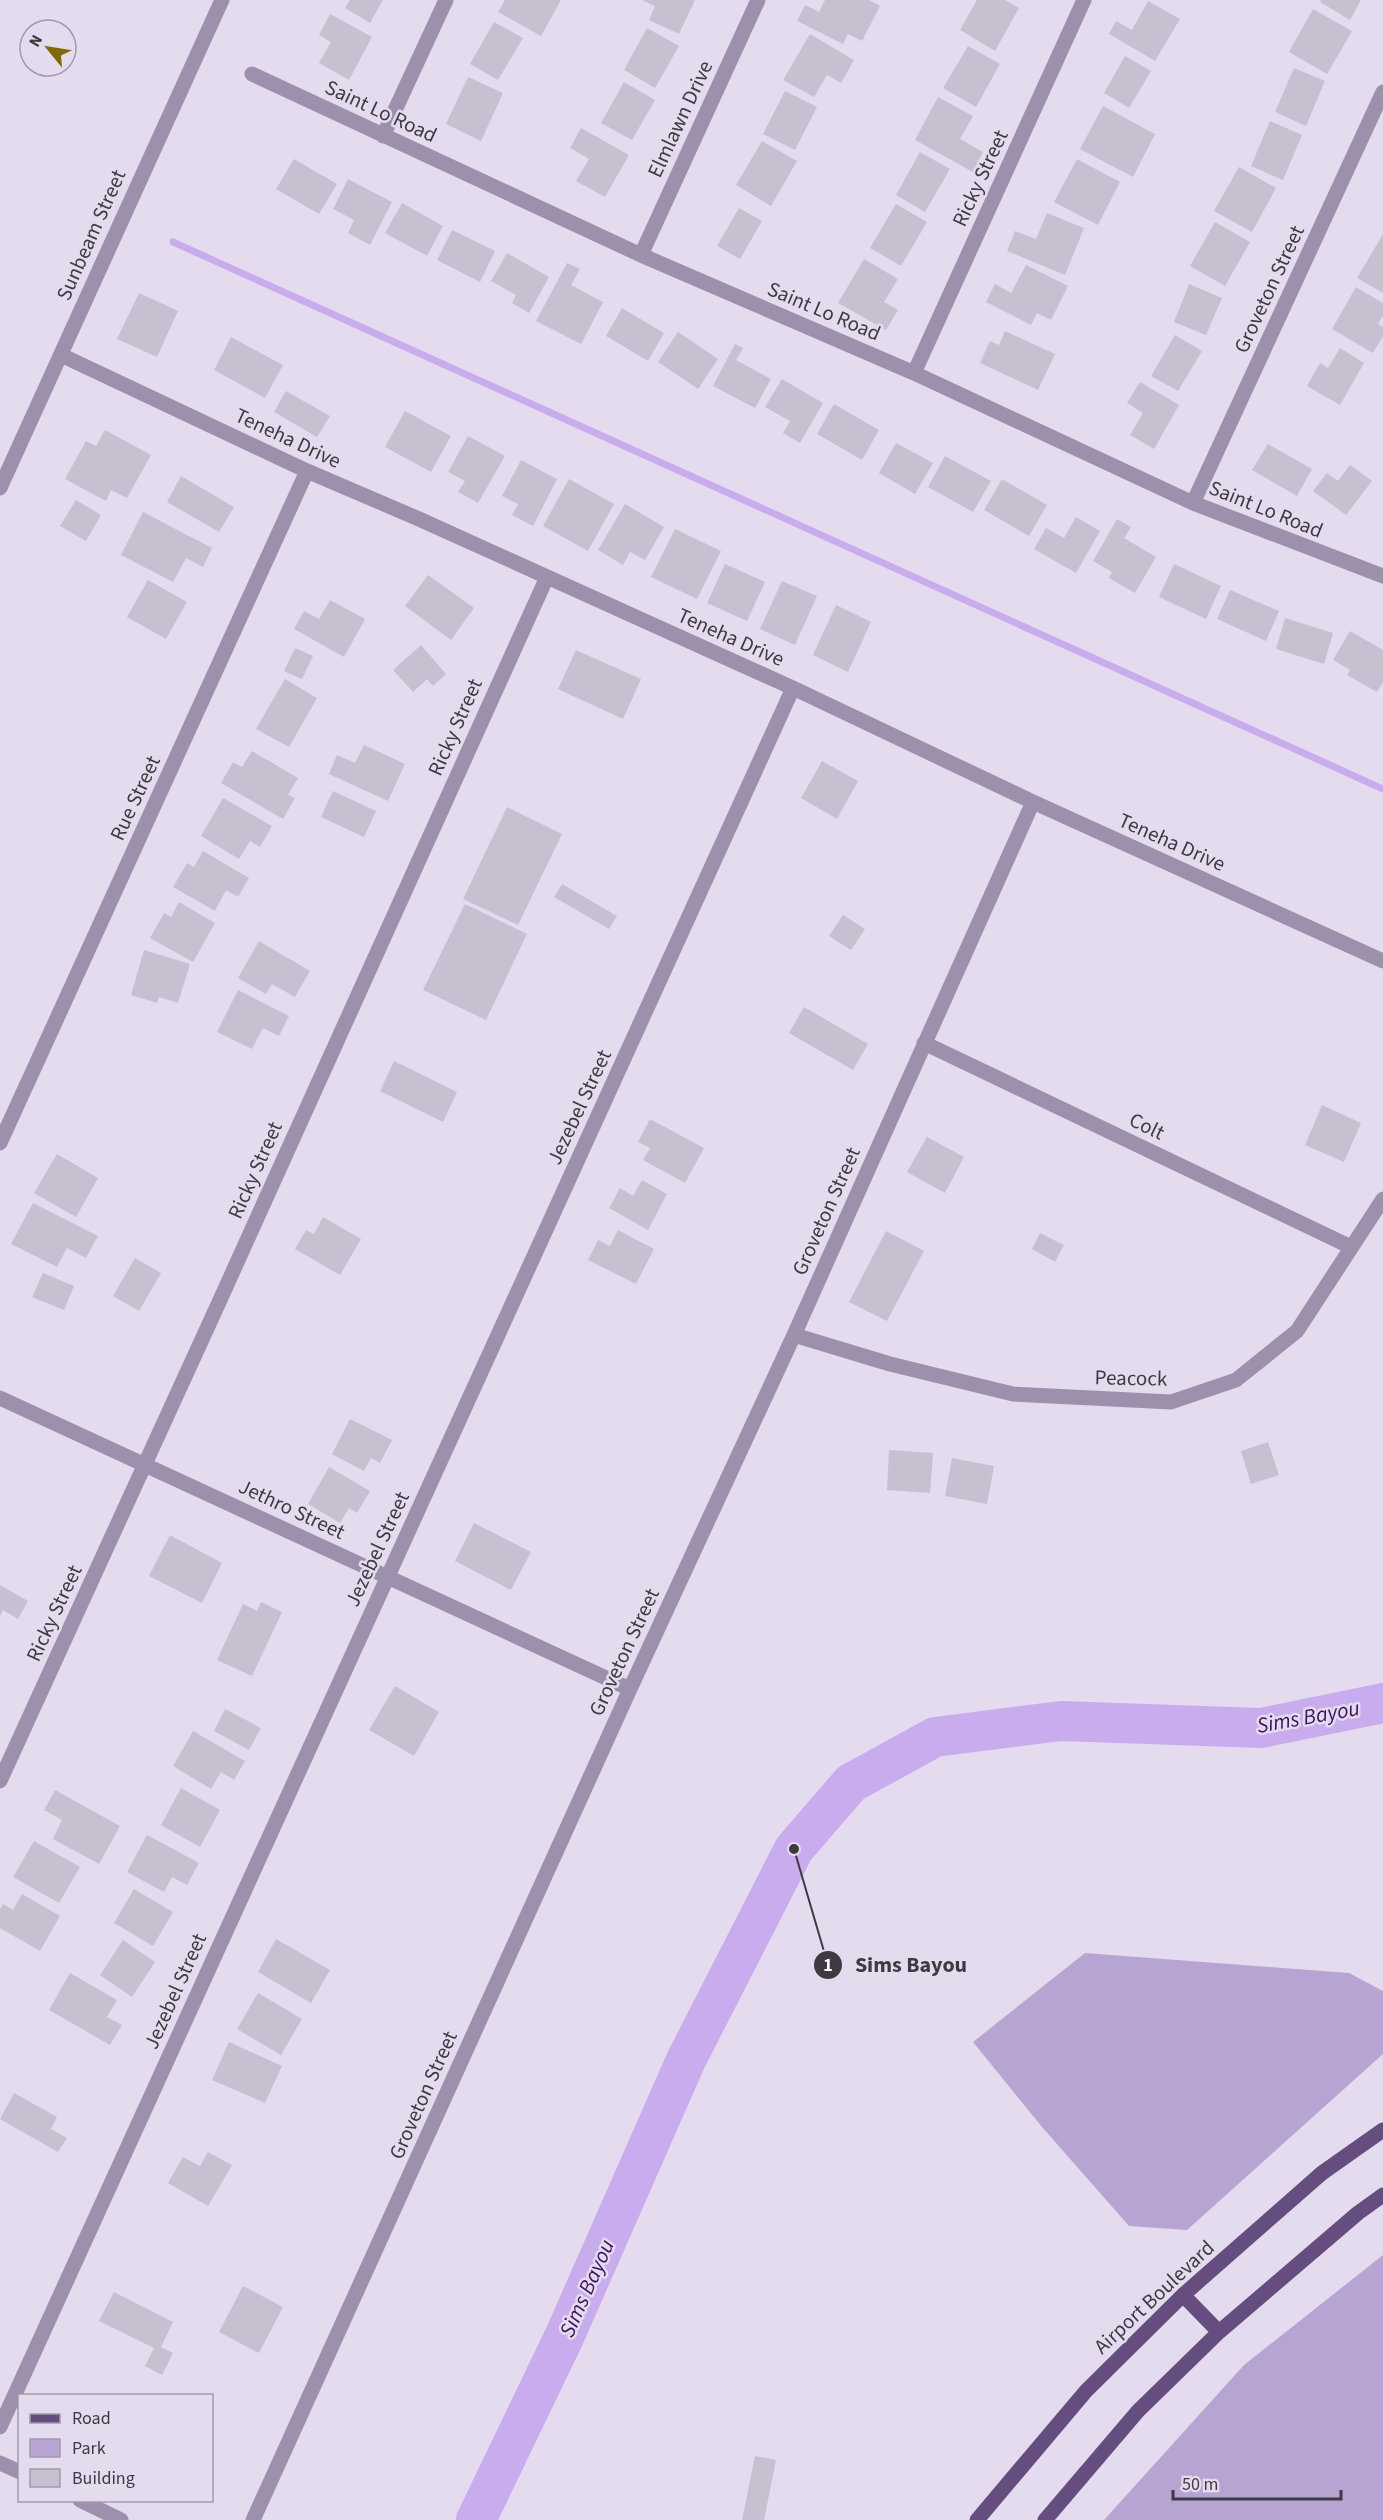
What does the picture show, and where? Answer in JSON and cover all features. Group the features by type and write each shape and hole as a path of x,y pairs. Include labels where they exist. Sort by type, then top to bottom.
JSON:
{"main road":[{"name":"Airport Boulevard","path":"977,2520 1086,2391 1183,2295 1322,2173 1383,2130"},
{"path":"1044,2520 1138,2411 1220,2332 1358,2212 1383,2195"},
{"path":"1183,2295 1220,2332"}],"street":[{"name":"Sunbeam Street","path":"0,488 222,0"},
{"path":"383,136 446,0"},
{"name":"Elmlawn Drive","path":"641,255 758,0"},
{"name":"Ricky Street","path":"914,373 1084,0"},
{"name":"Saint Lo Road","path":"252,74 641,255 914,373 1193,503 1383,576"},
{"name":"Groveton Street","path":"1193,503 1383,92"},
{"name":"Teneha Drive","path":"61,355 307,471 419,519 793,688 1033,802 1383,961"},
{"name":"Rue Street","path":"0,1143 307,471"},
{"name":"Ricky Street","path":"0,1780 146,1464 370,964 547,577"},
{"name":"Jezebel Street","path":"0,2427 793,688"},
{"name":"Groveton Street","path":"253,2520 630,1689 794,1335 1033,802"},
{"name":"Colt","path":"924,1043 1351,1247"},
{"name":"Peacock","path":"794,1335 890,1364 1013,1394 1172,1402 1236,1380 1297,1331 1383,1198"},
{"name":"Jethro Street","path":"0,1398 630,1689"},
{"path":"0,2463 18,2471"},
{"path":"84,2502 121,2520"}],"green space":[{"path":"1085,1953 1349,1973 1383,1991 1383,2054 1187,2230 1129,2226 1042,2127 973,2042"},
{"path":"1383,2255 1383,2520 1104,2520 1244,2365"}],"building":[{"path":"350,0 383,0 370,23 345,8"},
{"path":"505,0 561,0 541,36 498,12"},
{"path":"642,0 695,0 679,34 649,20 655,6"},
{"path":"825,0 869,0 880,6 862,41 848,34 843,44 797,21 805,5 819,12"},
{"path":"977,0 1005,0 1019,8 995,51 960,30"},
{"path":"1321,0 1361,0 1350,20 1320,2"},
{"path":"1148,1 1180,19 1155,61 1109,34 1116,21 1132,30"},
{"path":"1313,9 1352,31 1327,74 1289,52"},
{"path":"330,14 372,37 349,80 319,63 331,42 319,35"},
{"path":"494,22 523,38 498,80 470,64"},
{"path":"647,28 679,46 655,88 624,70"},
{"path":"810,34 854,60 841,83 827,75 814,97 783,80"},
{"path":"968,46 1000,64 976,107 943,88"},
{"path":"1125,56 1151,71 1129,108 1104,93"},
{"path":"1294,68 1325,81 1306,126 1275,112"},
{"path":"468,77 503,93 481,141 446,124"},
{"path":"624,82 655,100 632,140 601,123"},
{"path":"785,91 817,107 795,150 763,134"},
{"path":"938,97 973,116 960,139 983,152 973,172 915,140"},
{"path":"1103,106 1155,134 1133,177 1080,149"},
{"path":"1270,121 1302,135 1283,180 1251,166"},
{"path":"581,128 629,155 605,197 576,181 589,159 570,148"},
{"path":"762,141 797,161 771,206 736,185"},
{"path":"920,152 950,169 925,212 896,195"},
{"path":"294,159 337,184 319,214 276,189"},
{"path":"1077,159 1120,182 1098,225 1054,202"},
{"path":"1239,167 1276,188 1252,232 1214,211"},
{"path":"348,179 392,202 370,245 348,233 354,220 333,209"},
{"path":"402,203 443,226 427,256 385,233"},
{"path":"896,204 927,222 901,266 870,248"},
{"path":"739,208 762,221 740,259 717,246"},
{"path":"1047,213 1084,228 1065,275 1007,251 1015,231 1036,239"},
{"path":"1215,222 1250,242 1225,286 1190,266"},
{"path":"452,230 495,251 480,282 437,260"},
{"path":"1383,234 1383,293 1357,278"},
{"path":"507,253 549,277 529,313 512,303 516,295 491,281"},
{"path":"864,259 898,279 884,302 898,310 886,330 838,303"},
{"path":"567,263 580,269 571,285 603,302 581,344 536,321"},
{"path":"1026,265 1068,286 1051,320 1037,313 1031,325 986,302 995,284 1011,293"},
{"path":"1189,284 1222,298 1206,335 1174,322"},
{"path":"1356,287 1383,303 1383,316 1378,324 1383,327 1383,336 1373,353 1332,329"},
{"path":"139,293 178,311 157,357 117,339"},
{"path":"622,308 664,333 648,361 606,336"},
{"path":"1005,331 1055,354 1038,390 980,363 990,341 999,345"},
{"path":"678,332 718,359 698,389 658,362"},
{"path":"1175,335 1202,351 1178,391 1151,376"},
{"path":"231,337 283,365 265,398 214,370"},
{"path":"735,344 743,348 736,360 771,379 755,408 713,386"},
{"path":"1340,348 1364,363 1340,405 1307,386 1320,363 1328,368"},
{"path":"782,379 823,403 800,443 783,433 790,421 765,407"},
{"path":"1140,382 1179,405 1154,449 1130,435 1143,413 1127,403"},
{"path":"286,391 330,416 317,437 274,412"},
{"path":"834,404 879,430 862,460 817,434"},
{"path":"405,411 451,436 431,472 385,447"},
{"path":"105,430 151,455 127,498 111,490 106,501 65,479 86,441 96,446"},
{"path":"468,436 505,456 478,503 458,492 465,481 448,472"},
{"path":"896,443 933,463 915,494 879,473"},
{"path":"1268,444 1312,469 1297,496 1252,470"},
{"path":"945,456 991,481 973,512 928,487"},
{"path":"521,460 557,479 533,526 512,515 518,504 502,496"},
{"path":"1350,465 1372,481 1346,515 1313,491 1327,473 1338,481"},
{"path":"181,476 234,507 219,532 167,502"},
{"path":"569,479 614,504 588,551 543,526"},
{"path":"1002,479 1047,505 1029,536 984,510"},
{"path":"76,500 101,515 86,541 60,526"},
{"path":"625,504 664,527 645,560 630,552 623,565 598,550"},
{"path":"143,512 212,548 203,567 186,558 173,582 121,555"},
{"path":"1076,517 1100,531 1076,573 1034,549 1046,528 1064,538"},
{"path":"1117,519 1131,527 1124,538 1156,557 1135,593 1109,578 1112,572 1093,561"},
{"path":"675,529 721,551 697,599 651,577"},
{"path":"725,564 765,582 747,621 707,603"},
{"path":"1174,564 1221,586 1206,619 1159,597"},
{"path":"428,575 474,608 451,640 405,606"},
{"path":"148,580 187,602 166,639 127,617"},
{"path":"782,581 817,596 795,645 760,629"},
{"path":"1230,590 1279,611 1266,641 1217,619"},
{"path":"330,600 365,619 344,657 294,629 304,611 319,619"},
{"path":"836,605 871,622 848,672 813,655"},
{"path":"1285,618 1333,633 1324,664 1276,649"},
{"path":"1350,631 1383,650 1383,682 1377,692 1347,675 1350,670 1333,660"},
{"path":"421,645 446,674 433,686 427,679 413,692 393,670"},
{"path":"295,648 313,656 302,679 284,671"},
{"path":"576,650 641,679 623,719 558,689"},
{"path":"285,679 317,698 289,747 256,729"},
{"path":"364,745 405,764 388,801 329,774 337,755 355,763"},
{"path":"252,751 298,778 288,795 295,798 283,819 221,783 233,762 242,767"},
{"path":"822,761 858,781 837,819 801,798"},
{"path":"333,791 376,811 364,837 321,817"},
{"path":"223,798 272,826 260,847 250,841 239,859 201,836"},
{"path":"507,807 562,834 518,925 463,899"},
{"path":"203,851 249,878 238,897 226,890 215,911 173,887 187,863 194,867"},
{"path":"562,884 617,916 609,929 554,897"},
{"path":"179,902 215,923 193,962 150,938 164,913 171,917"},
{"path":"465,904 527,934 486,1020 423,990"},
{"path":"843,915 865,929 851,950 829,936"},
{"path":"259,941 310,971 295,997 272,984 266,994 238,978"},
{"path":"144,950 190,964 178,1003 159,997 157,1003 131,995"},
{"path":"238,990 289,1016 279,1036 263,1028 252,1049 217,1032"},
{"path":"804,1007 868,1044 853,1070 789,1033"},
{"path":"394,1061 457,1092 443,1122 380,1091"},
{"path":"1322,1105 1361,1123 1344,1162 1305,1145"},
{"path":"650,1119 704,1148 685,1183 643,1160 650,1148 638,1142"},
{"path":"927,1137 964,1157 945,1193 907,1172"},
{"path":"57,1154 98,1178 76,1217 34,1193"},
{"path":"642,1180 667,1194 648,1230 609,1208 620,1188 633,1196"},
{"path":"33,1203 98,1236 86,1258 67,1248 57,1267 11,1244"},
{"path":"323,1217 361,1239 340,1275 295,1249 306,1230 314,1234"},
{"path":"618,1230 654,1249 636,1284 588,1260 598,1240 610,1246"},
{"path":"886,1231 924,1251 887,1321 849,1302"},
{"path":"1040,1233 1064,1245 1055,1262 1032,1249"},
{"path":"135,1258 161,1273 139,1311 113,1296"},
{"path":"43,1273 74,1286 64,1310 32,1297"},
{"path":"350,1419 392,1440 380,1463 371,1458 364,1471 332,1454"},
{"path":"1268,1442 1279,1475 1251,1484 1241,1451"},
{"path":"889,1450 933,1453 930,1493 887,1490"},
{"path":"952,1458 994,1466 987,1504 945,1496"},
{"path":"329,1467 370,1491 357,1513 349,1508 340,1523 308,1504"},
{"path":"474,1523 531,1552 511,1590 455,1561"},
{"path":"170,1535 222,1563 202,1603 149,1576"},
{"path":"0,1585 28,1601 18,1619 3,1610 0,1616"},
{"path":"261,1602 282,1612 252,1676 217,1660 243,1604 257,1611"},
{"path":"395,1686 439,1712 414,1756 369,1730"},
{"path":"225,1709 261,1728 249,1750 214,1731"},
{"path":"193,1731 245,1761 234,1780 221,1772 211,1789 173,1766"},
{"path":"181,1788 220,1810 200,1847 161,1825"},
{"path":"55,1790 120,1826 99,1864 53,1839 62,1820 44,1810"},
{"path":"147,1835 199,1863 187,1885 172,1877 164,1892 127,1872"},
{"path":"34,1841 80,1867 59,1903 13,1877"},
{"path":"134,1889 173,1912 153,1946 114,1923"},
{"path":"22,1894 60,1916 40,1951 0,1928 0,1909 3,1904 13,1910"},
{"path":"276,1939 330,1970 311,2003 258,1972"},
{"path":"123,1940 155,1962 132,1997 100,1975"},
{"path":"70,1973 117,2000 107,2017 122,2025 110,2045 49,2010"},
{"path":"258,1993 302,2019 281,2055 237,2029"},
{"path":"229,2042 282,2066 265,2103 212,2080"},
{"path":"14,2093 57,2117 51,2129 67,2138 58,2152 0,2119"},
{"path":"208,2152 232,2165 208,2206 168,2183 183,2157 200,2166"},
{"path":"243,2286 283,2307 259,2353 219,2332"},
{"path":"114,2292 173,2322 161,2347 173,2353 162,2375 145,2366 154,2348 99,2321"},
{"path":"755,2456 776,2460 764,2520 742,2520"}],"waterway":[{"path":"173,242 1383,789"},
{"name":"Sims Bayou","path":"476,2520 565,2335 686,2060 794,1849 851,1783 935,1737 1061,1721 1261,1728 1383,1703"}],"place":[{"name":"Sims Bayou","path":"794,1849"}]}
